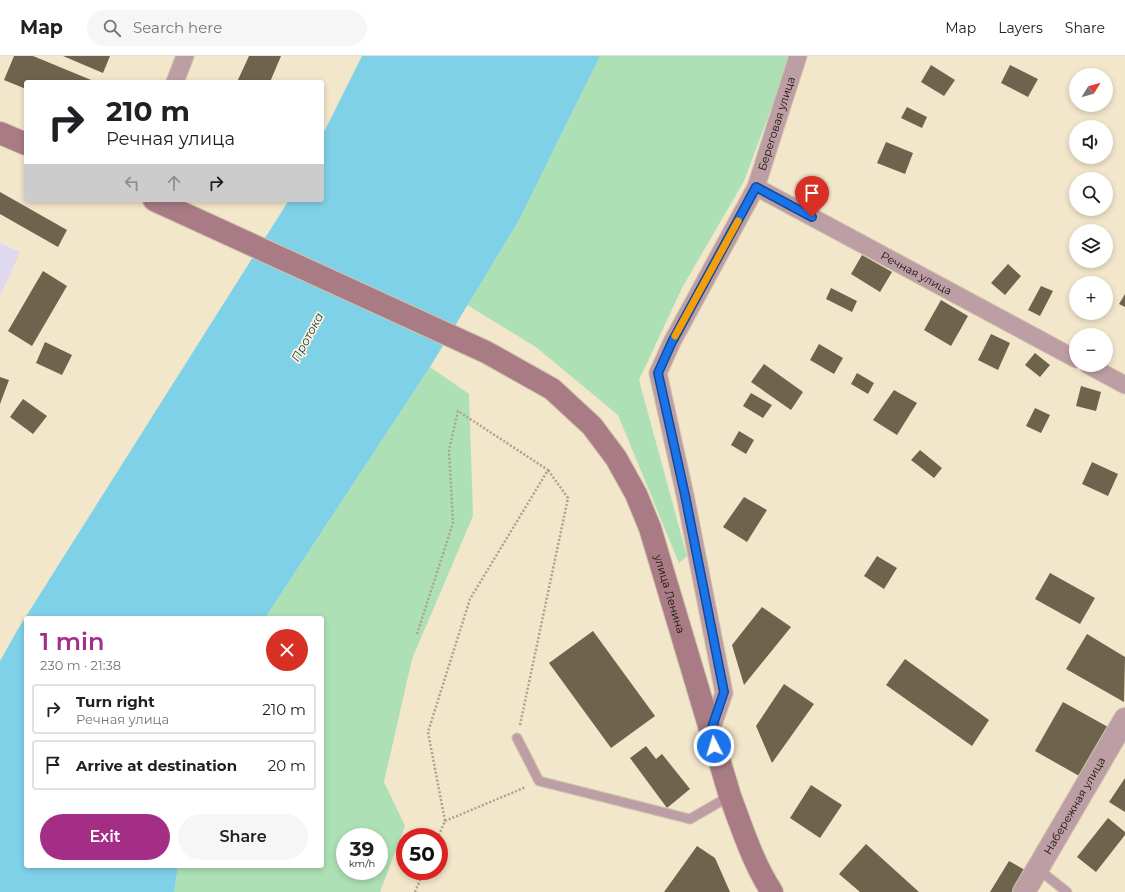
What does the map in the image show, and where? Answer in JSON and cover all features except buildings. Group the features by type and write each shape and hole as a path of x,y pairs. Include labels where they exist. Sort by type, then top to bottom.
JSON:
{"main road":[{"path":"0,133 24,143"},
{"name":"улица Ленина","path":"158,202 486,352 552,390 592,426 616,458 636,494 650,528 730,796 749,845 766,883 772,892"}],"street":[{"path":"176,80 185,56"},
{"name":"Береговая улица","path":"710,733 724,692 685,495 658,373 672,342 756,187 798,56"},
{"name":"Речная улица","path":"756,187 1069,355"},
{"path":"1101,372 1125,385"},
{"name":"Набережная улица","path":"1024,892 1125,719"}],"lane":[{"path":"517,738 539,781 690,819 730,796"},
{"path":"1038,869 1067,892"}],"path":[{"path":"417,634 453,523 449,450 458,411 548,470 568,498 517,738"},
{"path":"442,828 445,821 428,732 470,599 548,470"},
{"path":"445,821 539,781"},
{"path":"415,892 420,880"}],"shaded area":[{"path":"0,243 20,252 0,296"}],"green space":[{"path":"600,56 791,56 744,181 682,288 639,380 687,556 679,563 618,415 536,347 467,305 519,220"},
{"path":"430,367 469,394 473,516 412,659 384,782 405,826 404,828 396,828 396,850 388,871 388,828 336,828 336,880 385,880 380,892 174,892 178,868 324,868 324,616 266,616"}],"water":[{"name":"Протока","path":"362,56 600,56 519,220 430,367 266,616 26,616 288,202 324,202 324,132"},
{"path":"24,620 24,868 178,868 174,892 0,892 0,661"}],"slow traffic":[{"path":"675,336 738,221"}],"route":[{"path":"714,746 710,733 724,692 685,495 658,373 672,342 756,187 812,217"}]}
